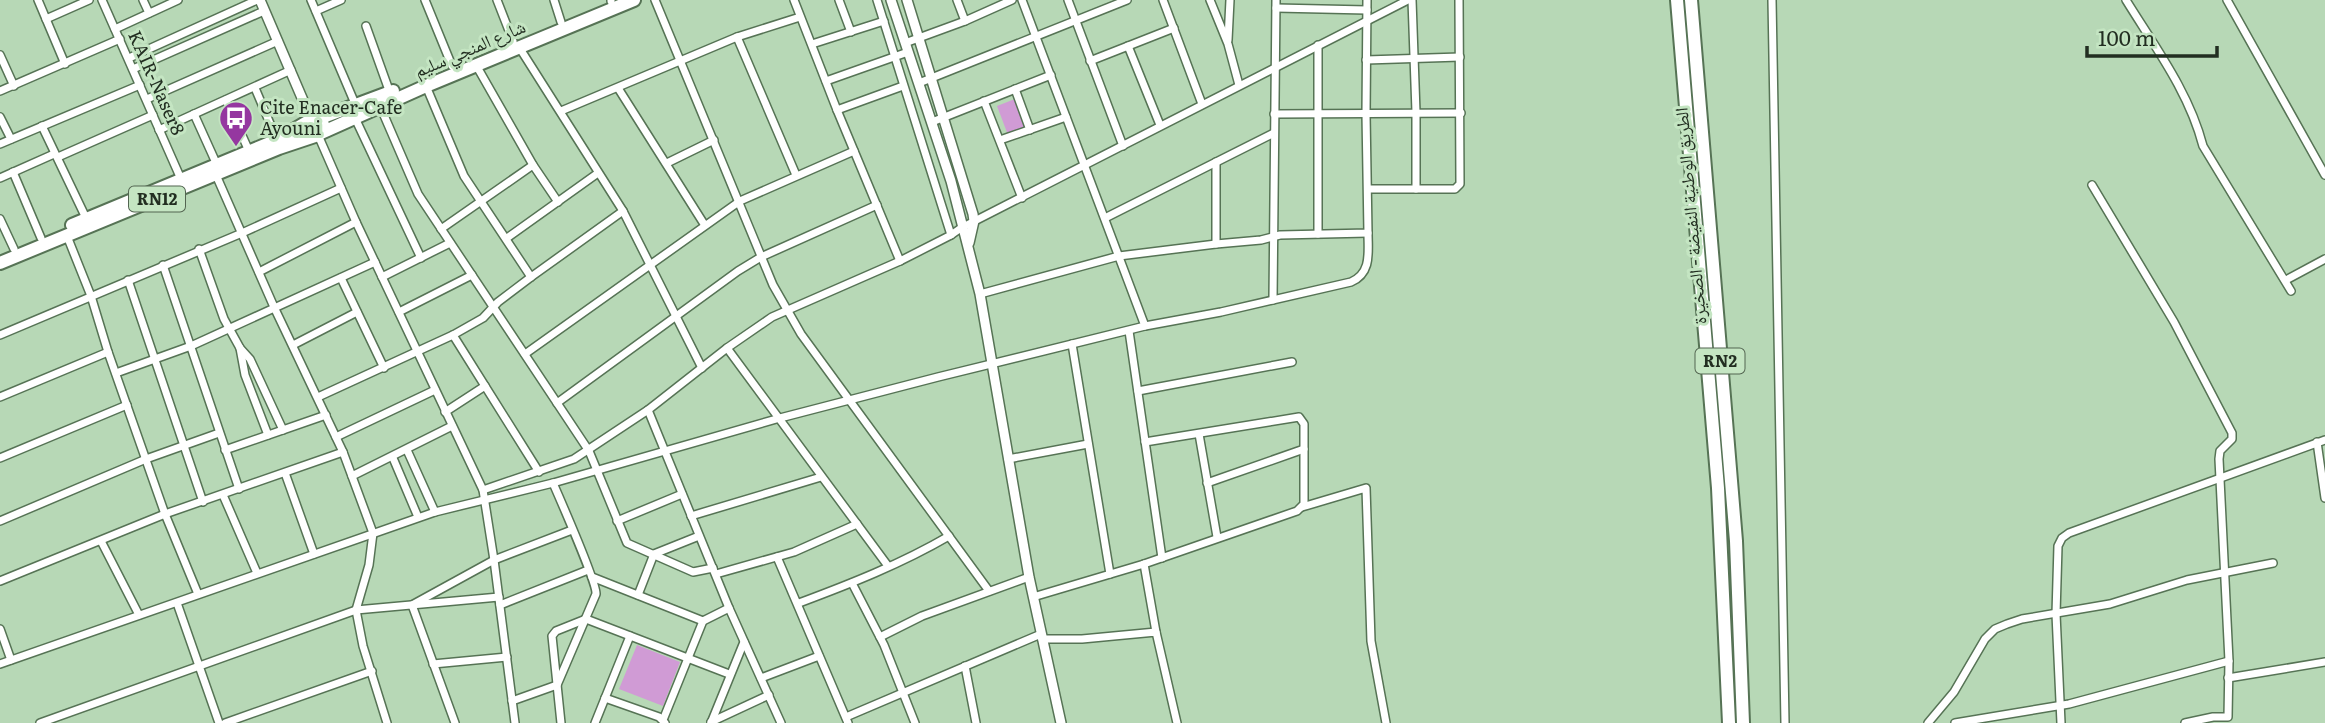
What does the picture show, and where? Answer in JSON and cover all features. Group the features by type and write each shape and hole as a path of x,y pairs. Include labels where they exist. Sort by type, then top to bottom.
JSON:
{"main road":[{"name":"شارع المنجي سليم","path":"0,255 181,179 217,170 313,120 380,106 476,65 561,22 612,0"},
{"name":"شارع المنجي سليم","path":"0,263 217,170 318,135 390,93 452,66 634,0"},
{"name":"الطريق الوطنية النفيضة - الصخيرة","path":"1677,0 1718,488 1730,723"},
{"name":"الطريق الوطنية النفيضة - الصخيرة","path":"1691,0 1736,541 1742,723"},
{"path":"313,120 323,124 318,135"}],"street":[{"path":"37,0 65,64"},
{"path":"46,19 89,0"},
{"name":"KAIR-Naser8","path":"102,0 181,179"},
{"path":"143,0 149,13"},
{"path":"116,29 178,0"},
{"path":"129,58 259,0 313,120"},
{"path":"311,0 355,112 421,258"},
{"path":"316,11 341,0"},
{"path":"425,0 452,66"},
{"path":"497,0 516,44 623,211 702,368"},
{"path":"554,0 561,22"},
{"path":"655,0 761,257 800,334 989,592"},
{"path":"794,0 900,261"},
{"path":"839,0 851,32"},
{"path":"877,0 951,235"},
{"path":"891,0 951,181 961,228 969,244 1029,577 1061,723"},
{"path":"907,0 974,221 969,244"},
{"path":"957,0 965,21"},
{"path":"826,82 894,56 919,39 1012,0"},
{"path":"1022,0 1145,326"},
{"path":"1068,0 1123,146"},
{"path":"919,83 1115,2 1127,0"},
{"path":"1163,0 1202,104"},
{"path":"1210,0 1228,44 1239,85"},
{"path":"1228,44 1230,0"},
{"path":"484,494 553,483 780,418 991,364 1359,278 1366,271 1368,263 1367,0"},
{"path":"0,664 435,512 566,463 589,451 648,410 727,348 786,309 900,261 1160,125 1410,0 1415,58 1416,189"},
{"path":"1368,189 1458,188 1461,179 1459,0"},
{"path":"1772,0 1785,723"},
{"path":"2126,0 2175,79 2196,120 2203,146 2291,291"},
{"path":"2227,0 2325,175"},
{"path":"1273,300 1276,4 1367,10"},
{"path":"133,69 264,11"},
{"path":"561,111 737,37 800,17"},
{"path":"812,44 884,21"},
{"path":"366,26 390,93"},
{"path":"1090,61 1174,28"},
{"path":"737,37 796,175"},
{"path":"0,91 120,39"},
{"path":"147,99 278,41"},
{"path":"1128,46 1160,125"},
{"path":"1318,46 1318,234"},
{"path":"0,55 14,86"},
{"path":"1366,60 1460,57"},
{"path":"476,65 533,165 558,202"},
{"path":"159,130 291,70"},
{"path":"932,122 1051,75"},
{"path":"0,144 140,85"},
{"path":"426,86 464,176 531,277"},
{"path":"837,110 903,86"},
{"path":"255,88 277,140"},
{"path":"618,88 704,224"},
{"path":"1015,89 1030,130"},
{"path":"226,100 249,151"},
{"path":"984,101 1022,198"},
{"path":"380,106 407,172 441,229 589,451 627,543 693,572 714,571 777,558 822,541 856,524"},
{"path":"1274,114 1461,113"},
{"path":"194,114 274,307 343,452 373,533 369,565 356,610 357,623 387,723"},
{"path":"0,178 153,115"},
{"path":"0,117 11,139"},
{"path":"1000,140 1066,117"},
{"path":"42,126 86,219"},
{"path":"1105,218 1274,133"},
{"path":"318,135 484,494 515,723"},
{"path":"667,163 714,140"},
{"path":"525,354 704,224 740,201 854,151"},
{"path":"1216,162 1216,244"},
{"path":"441,229 533,165"},
{"path":"13,172 41,237"},
{"path":"507,238 598,173"},
{"path":"2092,185 2174,322 2232,433 2232,439 2220,451 2229,661 2228,720 2203,718 2185,723"},
{"path":"0,335 242,233 341,188"},
{"path":"557,403 738,271 761,257 877,205"},
{"path":"318,397 453,335 483,318 531,277 623,211"},
{"path":"0,219 13,249"},
{"path":"259,272 356,222"},
{"path":"980,294 1119,256 1274,237 1368,233"},
{"path":"66,236 91,296 165,514 198,594"},
{"path":"382,277 450,243"},
{"path":"199,249 229,329 250,359 283,430"},
{"path":"2286,280 2325,259"},
{"path":"116,373 191,346 375,262"},
{"path":"163,265 239,489"},
{"path":"399,312 472,275"},
{"path":"341,278 384,368"},
{"path":"128,280 202,502"},
{"path":"293,345 358,312"},
{"path":"1129,331 1162,558"},
{"path":"453,335 539,472"},
{"path":"1072,344 1110,574"},
{"path":"240,348 245,375 268,435"},
{"path":"727,348 888,566"},
{"path":"0,397 108,352"},
{"path":"1138,391 1292,362"},
{"path":"445,412 485,386"},
{"path":"336,437 435,390"},
{"path":"0,458 127,405"},
{"path":"648,410 729,608 781,723"},
{"path":"225,450 326,415"},
{"path":"1145,442 1299,417 1304,424 1305,498 1301,508"},
{"path":"352,476 393,458 452,426"},
{"path":"0,521 146,459 219,433"},
{"path":"1199,434 1217,537"},
{"path":"2061,723 2056,614 2057,546 2062,538 2221,476 2321,441 2325,498"},
{"path":"1007,459 1088,444"},
{"path":"1207,483 1304,449"},
{"path":"407,450 435,512"},
{"path":"0,581 165,514 343,452"},
{"path":"393,458 418,517"},
{"path":"285,473 314,554"},
{"path":"691,516 821,477"},
{"path":"512,701 557,685 596,594 596,584 553,483"},
{"path":"1033,597 1144,564 1301,508 1366,488 1371,641 1386,723"},
{"path":"617,521 681,494"},
{"path":"223,495 257,573"},
{"path":"412,605 494,560 572,530"},
{"path":"638,595 654,554 699,536"},
{"path":"799,603 909,558 949,536"},
{"path":"102,541 139,615"},
{"path":"777,558 799,603 847,720 902,692 1041,637 1082,639 1156,632"},
{"path":"1928,723 1954,692 1985,639 1995,629 2022,619 2110,604 2187,580 2273,563"},
{"path":"1144,564 1177,723"},
{"path":"40,723 356,610 500,601 590,574 703,621"},
{"path":"880,637 922,616 1029,577"},
{"path":"852,583 880,637 915,723"},
{"path":"177,603 219,723"},
{"path":"412,605 455,723"},
{"path":"605,698 664,722 703,621 729,608"},
{"path":"561,723 551,640 553,633 586,619 729,674"},
{"path":"0,629 10,660"},
{"path":"596,723 630,636"},
{"path":"711,722 744,642"},
{"path":"761,678 819,656"},
{"path":"433,664 507,657"},
{"path":"1955,723 1980,722 2060,706 2229,661"},
{"path":"2228,678 2325,662"},
{"path":"965,666 976,723"},
{"path":"225,723 372,671"},
{"path":"711,722 769,695"}],"shaded area":[{"path":"1015,99 1026,128 1008,135 997,106"},
{"path":"637,645 680,662 663,706 619,689"}],"place":[{"name":"Cite Enacer-Cafe Ayouni","path":"236,148"}]}
